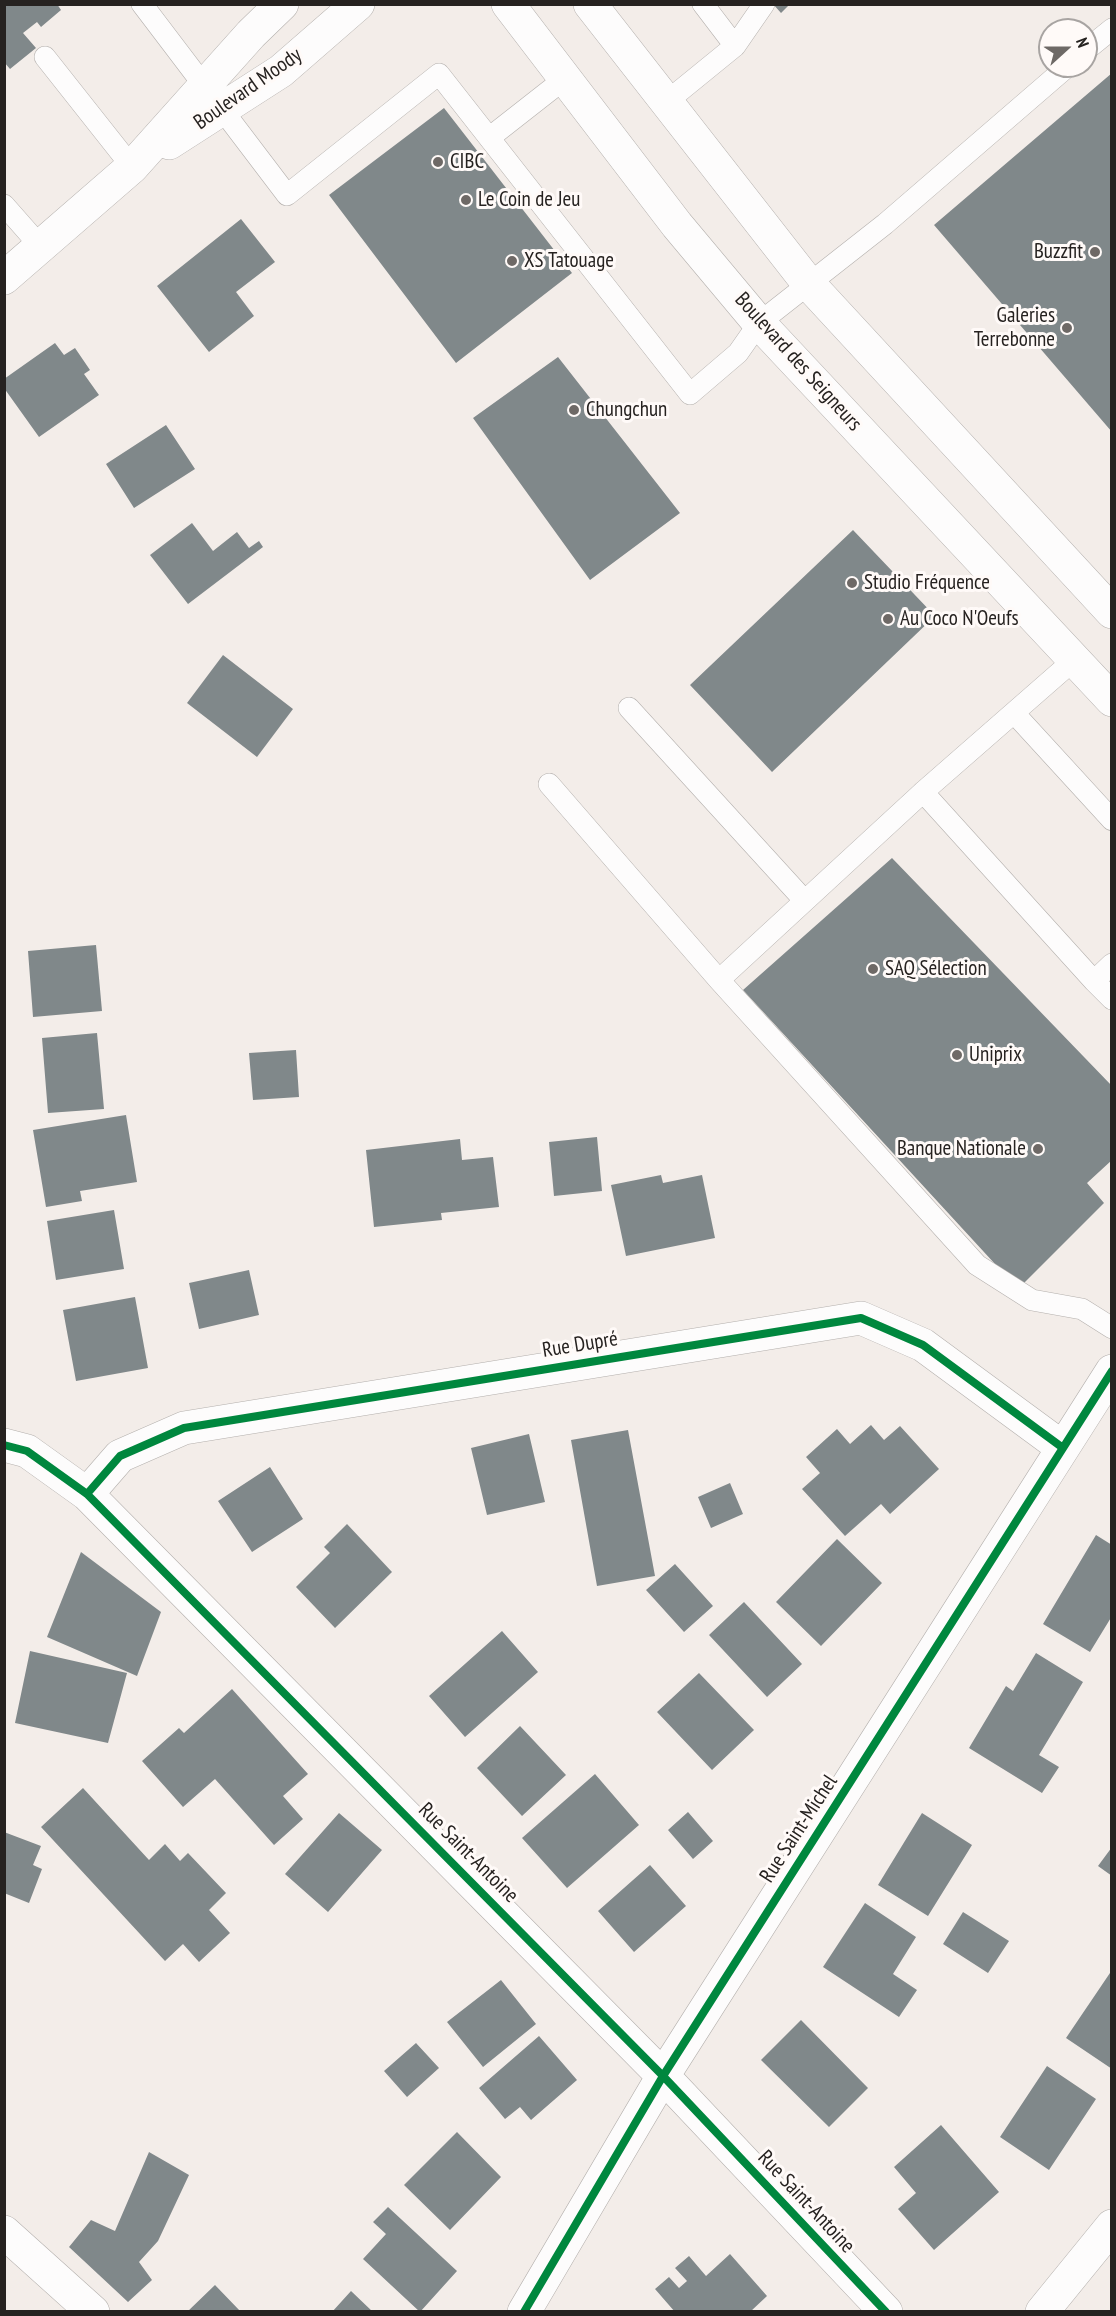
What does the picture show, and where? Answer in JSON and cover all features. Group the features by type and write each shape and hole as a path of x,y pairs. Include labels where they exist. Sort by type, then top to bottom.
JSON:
{"street":[{"name":"Boulevard Moody","path":"4,278 214,96 282,4"},
{"name":"Boulevard Moody","path":"214,96 281,71 358,4"},
{"name":"Boulevard des Seigneurs","path":"508,4 676,225 759,323 1112,699"},
{"path":"601,8 665,103 808,284 1112,612"},
{"name":"Rue Dupré","path":"87,1494 120,1456 184,1428 861,1318 923,1345 1064,1448"},
{"name":"Rue Saint-Michel","path":"524,2312 663,2076 1112,1371"},
{"name":"Rue Saint-Antoine","path":"4,1445 27,1451 87,1494 663,2076 886,2312"},
{"path":"1042,2312 1112,2226"},
{"path":"4,2232 93,2312"}],"lane":[{"path":"142,4 214,96 252,153 287,195 439,74 690,394 738,353 759,323 885,224 1054,78"},
{"path":"703,4 735,46"},
{"path":"665,103 735,46 764,4"},
{"path":"1098,40 1112,29"},
{"path":"45,57 132,167"},
{"path":"489,138 564,80"},
{"path":"4,205 41,247"},
{"path":"719,980 923,792 1074,660"},
{"path":"629,708 804,900"},
{"path":"1014,713 1112,820"},
{"path":"549,784 719,980 977,1265 1032,1299 1082,1310 1112,1328"},
{"path":"923,792 1112,999"},
{"path":"1094,981 1112,964"}],"building":[{"path":"4,4 57,4 61,10 41,27 37,22 23,33 36,48 10,69 4,62"},
{"path":"773,4 790,4 781,13"},
{"name":"Galeries Terrebonne","path":"1112,73 1112,432 934,225"},
{"path":"444,108 572,273 456,363 329,195"},
{"path":"241,219 275,262 236,292 254,316 209,352 157,286"},
{"path":"55,343 64,355 75,348 90,370 84,374 99,395 39,437 4,388 4,379"},
{"path":"558,357 680,513 590,580 473,418"},
{"path":"166,425 195,469 134,508 106,464"},
{"path":"192,523 213,551 237,532 249,548 259,541 263,547 188,604 150,555"},
{"path":"853,530 935,616 772,772 690,685"},
{"path":"223,655 293,709 257,757 187,703"},
{"path":"892,858 1112,1086 1112,1160 1087,1183 1104,1203 1018,1289 743,990"},
{"path":"96,945 102,1011 33,1017 28,951"},
{"path":"97,1033 104,1109 48,1113 42,1038"},
{"path":"296,1050 299,1097 253,1100 249,1053"},
{"path":"126,1115 137,1182 80,1191 82,1201 46,1207 33,1130"},
{"path":"597,1137 602,1191 554,1196 549,1142"},
{"path":"460,1139 462,1160 493,1157 499,1207 441,1213 442,1220 374,1227 366,1150"},
{"path":"661,1175 663,1183 702,1175 715,1238 626,1256 611,1185"},
{"path":"114,1210 124,1269 56,1280 47,1221"},
{"path":"249,1270 259,1315 199,1329 189,1283"},
{"path":"135,1297 148,1368 76,1381 63,1310"},
{"path":"871,1425 884,1440 900,1426 939,1469 890,1514 881,1504 845,1536 802,1489 820,1473 806,1457 837,1429 850,1444"},
{"path":"628,1430 655,1576 597,1586 571,1440"},
{"path":"529,1434 545,1502 487,1515 471,1448"},
{"path":"270,1467 303,1519 252,1552 218,1501"},
{"path":"730,1483 743,1514 711,1528 698,1497"},
{"path":"347,1524 392,1572 335,1628 296,1587 330,1553 324,1547"},
{"path":"1096,1535 1112,1545 1112,1616 1090,1652 1043,1624"},
{"path":"837,1539 882,1583 821,1646 776,1602"},
{"path":"81,1552 161,1612 137,1676 47,1637"},
{"path":"675,1564 713,1606 684,1632 646,1590"},
{"path":"744,1602 802,1664 767,1697 709,1635"},
{"path":"502,1631 538,1672 465,1737 429,1696"},
{"path":"30,1651 127,1673 108,1743 15,1723"},
{"path":"1036,1653 1083,1682 1039,1755 1059,1767 1042,1793 969,1748 1006,1686 1013,1691"},
{"path":"699,1673 754,1730 712,1770 657,1712"},
{"path":"232,1689 308,1774 283,1796 303,1819 274,1845 215,1779 183,1807 142,1761 179,1728 184,1733"},
{"path":"520,1726 566,1775 522,1816 477,1768"},
{"path":"595,1774 639,1825 567,1888 522,1838"},
{"path":"83,1788 149,1860 165,1844 180,1861 188,1853 226,1893 209,1910 230,1933 199,1962 183,1944 165,1961 41,1827"},
{"path":"688,1812 713,1841 693,1859 668,1830"},
{"path":"339,1813 382,1850 328,1912 285,1874"},
{"path":"922,1813 972,1845 928,1916 878,1885"},
{"path":"4,1832 41,1846 33,1865 42,1869 29,1903 4,1893"},
{"path":"1112,1847 1112,1876 1098,1866"},
{"path":"650,1865 686,1906 634,1952 598,1911"},
{"path":"865,1903 916,1937 893,1974 917,1990 899,2017 823,1967"},
{"path":"963,1912 1009,1941 988,1973 943,1944"},
{"path":"1112,1970 1112,2069 1066,2038"},
{"path":"501,1980 536,2024 483,2067 447,2022"},
{"path":"801,2020 868,2088 829,2127 761,2060"},
{"path":"539,2036 577,2080 531,2120 520,2107 505,2119 479,2088"},
{"path":"416,2043 439,2068 407,2097 384,2071"},
{"path":"1047,2066 1096,2099 1049,2170 1000,2137"},
{"path":"941,2125 999,2192 934,2250 898,2209 916,2193 894,2167"},
{"path":"457,2132 501,2177 450,2230 404,2185"},
{"path":"149,2152 189,2175 158,2241 139,2262 152,2280 128,2302 69,2247 91,2220 115,2231"},
{"path":"388,2207 457,2271 420,2312 363,2259 386,2234 373,2222"},
{"path":"730,2254 767,2296 750,2312 675,2312 655,2289 669,2277 679,2288 687,2281 675,2268 689,2256 706,2276"},
{"path":"215,2285 241,2312 187,2312"},
{"path":"351,2291 373,2312 332,2312"}],"cycle path":[{"path":"87,1494 120,1456 184,1428 861,1318 923,1345 1063,1448"},
{"path":"524,2312 663,2076 1112,1371"},
{"path":"4,1445 27,1451 87,1494 663,2076 886,2312"}],"place":[{"name":"CIBC","path":"438,162"},
{"name":"Le Coin de Jeu","path":"466,200"},
{"name":"Buzzfit","path":"1095,252"},
{"name":"XS Tatouage","path":"512,261"},
{"name":"Galeries Terrebonne","path":"1067,328"},
{"name":"Chungchun","path":"574,410"},
{"name":"Studio Fréquence","path":"852,583"},
{"name":"Au Coco N'Oeufs","path":"888,619"},
{"name":"SAQ Sélection","path":"873,969"},
{"name":"Uniprix","path":"957,1055"},
{"name":"Banque Nationale","path":"1038,1149"}]}
